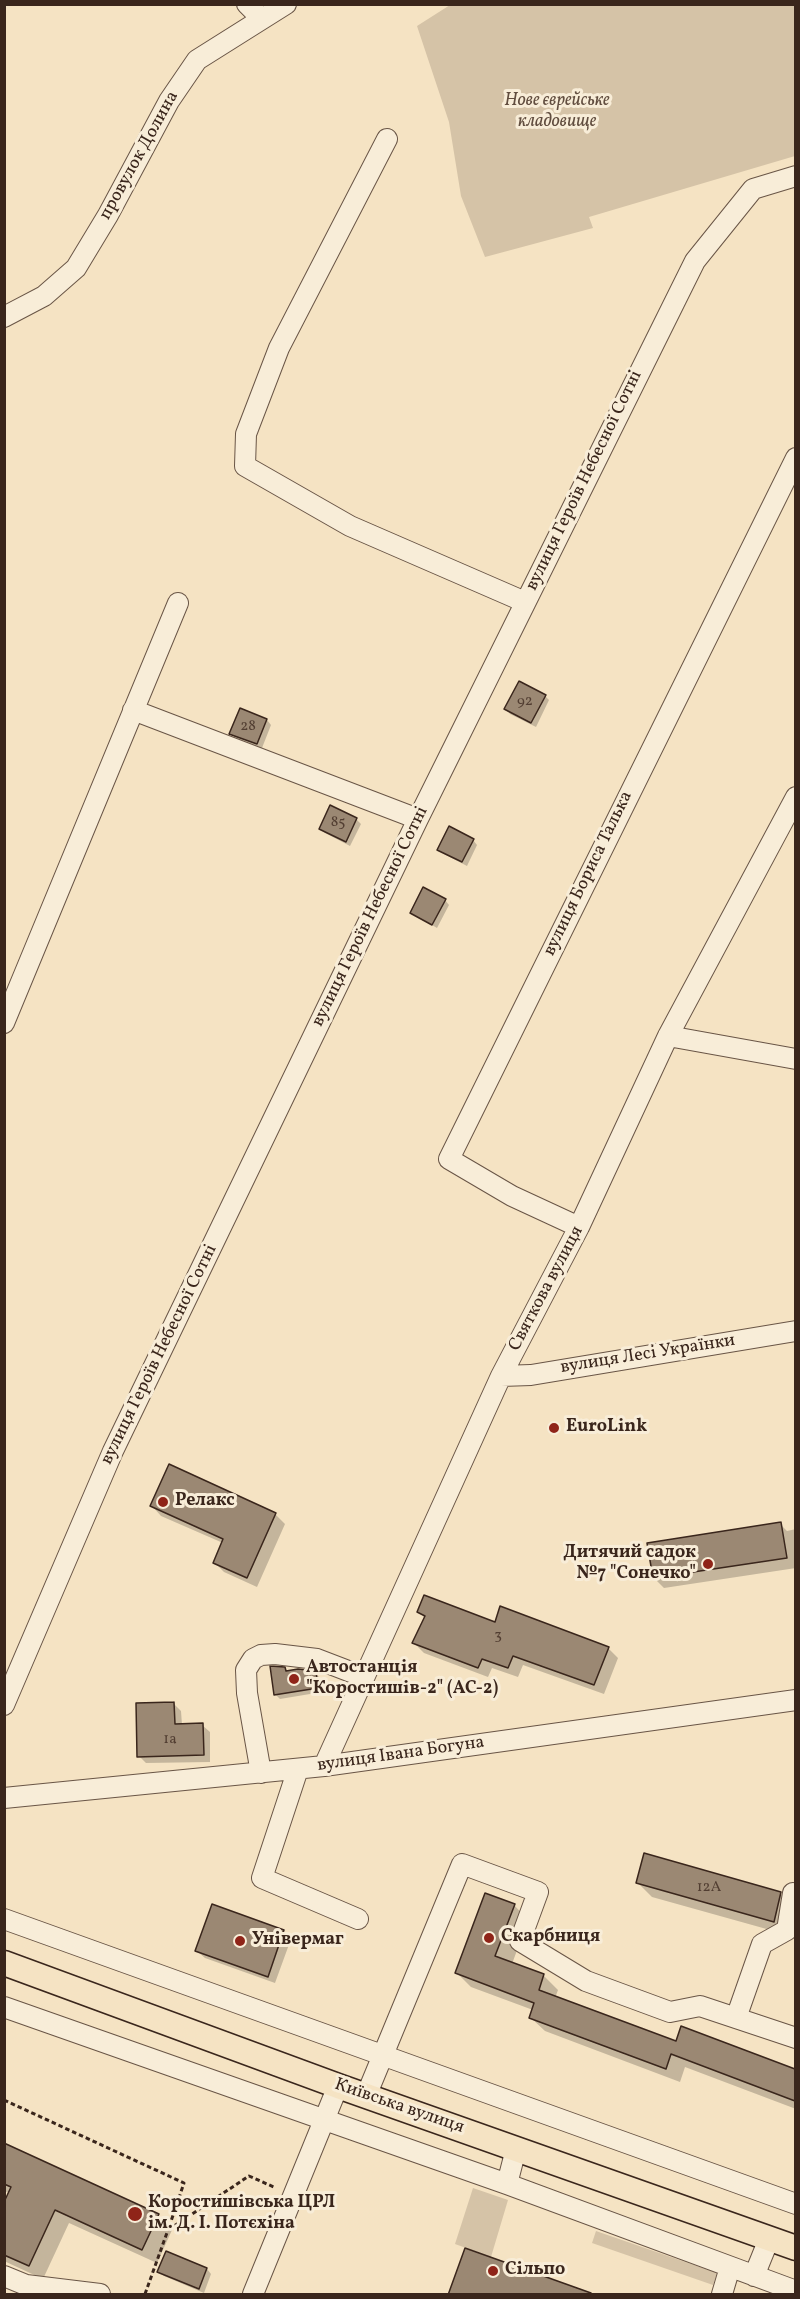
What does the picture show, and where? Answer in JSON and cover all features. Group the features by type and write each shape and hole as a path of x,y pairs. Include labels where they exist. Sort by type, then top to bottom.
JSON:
{"main road":[{"name":"Київська вулиця","path":"4,1963 366,2096 795,2248"}],"street":[{"path":"247,4 262,19"},
{"name":"провулок Долина","path":"4,317 44,296 76,268 108,215 169,101 197,60 286,4"},
{"path":"387,139 279,348 246,434 244,466 350,526 525,602"},
{"name":"вулиця Героїв Небесної Сотні","path":"4,1705 113,1451 418,819 695,261 753,189 795,176"},
{"name":"вулиця Бориса Талька","path":"579,1227 512,1196 449,1159 795,458"},
{"path":"4,1023 178,603"},
{"path":"134,710 418,819"},
{"name":"Святкова вулиця","path":"324,1767 501,1376 579,1227 668,1036 790,821 795,796"},
{"path":"668,1036 795,1059"},
{"name":"вулиця Лесі Українки","path":"501,1376 531,1375 795,1331"},
{"path":"261,1773 247,1693 246,1670 253,1659 261,1655 275,1654 317,1659 364,1677"},
{"name":"вулиця Івана Богуна","path":"4,1798 324,1767 795,1701"},
{"path":"298,1769 262,1878 358,1918"},
{"path":"366,2096 462,1864 538,1892 520,1941 586,1981 670,2012 700,2006 795,2038"},
{"path":"736,2018 762,1944 791,1930 793,1893"},
{"path":"4,1919 795,2204"},
{"path":"4,2007 507,2184 795,2291"},
{"path":"254,2295 339,2086"},
{"path":"507,2184 516,2149"},
{"path":"754,2276 769,2239"},
{"path":"722,2295 730,2267"},
{"path":"4,2276 26,2285 100,2295"}],"path":[{"path":"4,2100 184,2183 145,2295"},
{"path":"168,2230 249,2176 294,2197"}],"green space":[{"name":"Нове єврейське кладовище","path":"450,5 795,5 795,156 589,217 593,228 485,257 461,196 449,122 417,26"},
{"path":"473,2188 508,2200 491,2257 455,2244"},
{"path":"596,2231 717,2273 713,2285 592,2243"}],"building":[{"path":"519,681 546,695 531,723 504,709"},
{"path":"240,708 267,719 257,744 229,734"},
{"path":"330,805 357,818 346,842 319,829"},
{"path":"449,826 474,839 462,862 437,850"},
{"path":"423,887 446,899 432,925 410,913"},
{"path":"169,1464 276,1513 247,1578 213,1563 223,1539 150,1506"},
{"path":"781,1522 787,1558 653,1578 647,1543"},
{"path":"424,1595 495,1622 500,1606 609,1647 594,1685 513,1656 508,1668 482,1659 478,1668 412,1643 425,1616 417,1612"},
{"name":"Автостанція \"Коростишів-2\" (АС-2)","path":"270,1666 285,1667 286,1671 298,1669 316,1671 318,1688 274,1695"},
{"path":"174,1702 175,1724 203,1723 204,1755 137,1757 136,1703"},
{"path":"644,1853 781,1892 774,1922 636,1883"},
{"path":"485,1893 515,1904 495,1956 544,1974 539,1990 676,2041 681,2026 795,2069 795,2101 671,2054 666,2069 529,2018 534,2003 455,1973"},
{"name":"Універмаг","path":"212,1904 284,1930 268,1977 195,1951"},
{"path":"4,2143 159,2214 142,2250 55,2210 29,2266 4,2255 4,2202 11,2187 4,2184"},
{"name":"Сільпо","path":"465,2248 591,2293 590,2295 448,2295"},
{"path":"166,2251 207,2268 199,2289 157,2272"}],"place":[{"name":"EuroLink","path":"554,1428"},
{"name":"Релакс","path":"163,1502"},
{"name":"Дитячий садок №7 \"Сонечко\"","path":"708,1564"},
{"name":"Автостанція \"Коростишів-2\" (АС-2)","path":"294,1679"},
{"name":"Скарбниця","path":"489,1938"},
{"name":"Універмаг","path":"240,1941"},
{"name":"Коростишівська ЦРЛ ім. Д. І. Потєхіна","path":"135,2214"},
{"name":"Сільпо","path":"493,2271"}]}
